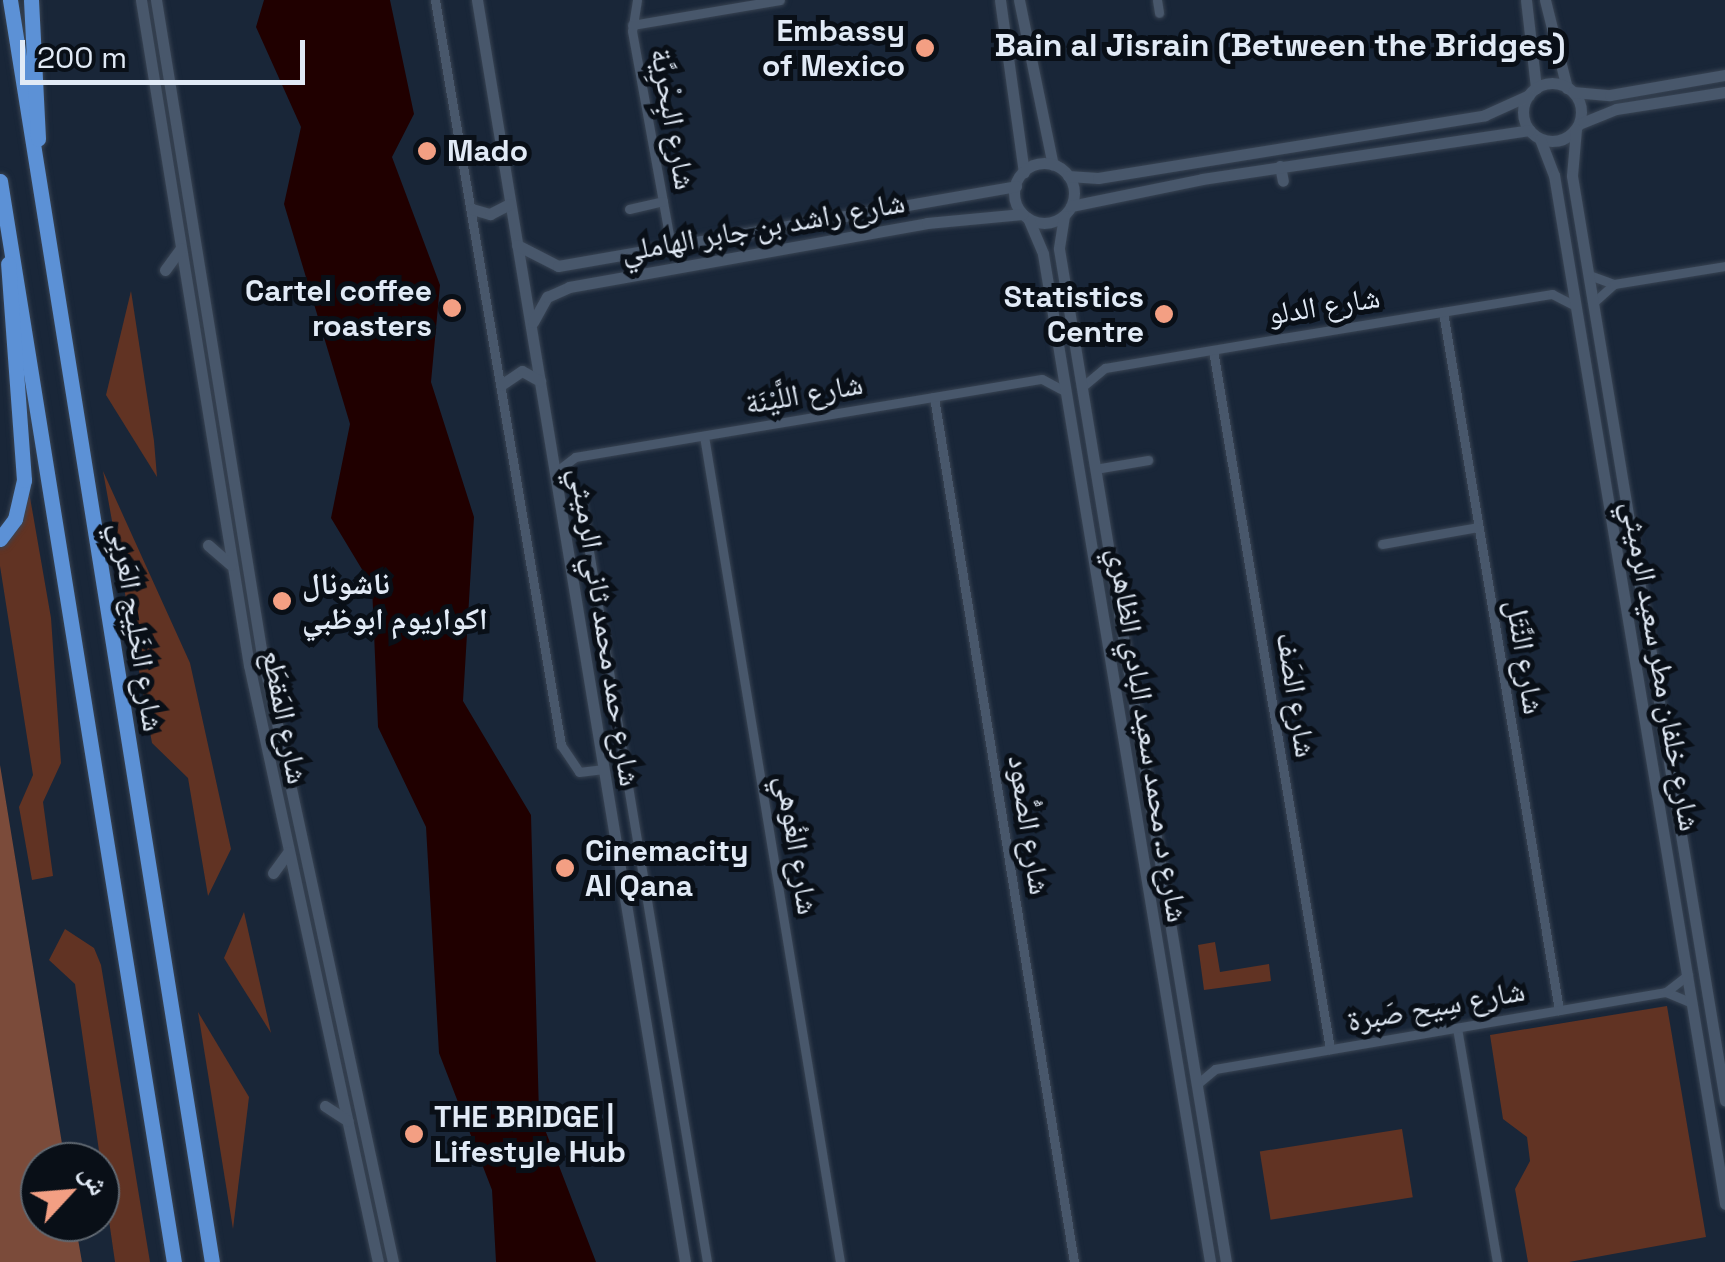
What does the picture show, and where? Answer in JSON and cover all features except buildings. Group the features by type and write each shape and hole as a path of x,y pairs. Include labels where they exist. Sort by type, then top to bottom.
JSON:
{"highway":[{"name":"شارع الخَلِيج العَربِي","path":"10,0 212,1262"},
{"path":"31,0 40,104 35,158"},
{"path":"0,181 174,1262"},
{"path":"0,539 14,520 24,480 6,284 11,245"}],"street":[{"name":"شارع المَقطَع","path":"141,0 232,565 378,1262"},
{"name":"شارع المَقطَع","path":"156,0 292,847 393,1262"},
{"path":"435,0 561,746 579,772 604,769"},
{"name":"شارع حمد محمد ثاني الرميثي","path":"477,0 685,1262"},
{"name":"شارع البِحْرِيَّة","path":"637,0 632,25 671,246"},
{"path":"632,25 733,4 780,0"},
{"path":"1000,0 1024,172 1016,186 1025,216 1044,223 1068,211 1280,166 1535,134 1556,141 1578,126 1616,110 1725,92"},
{"path":"1019,0 1053,165 1068,176 1098,178 1485,115 1532,92 1610,94 1725,75"},
{"path":"1156,0 1159,13"},
{"path":"1526,0 1532,92 1524,113 1535,134"},
{"path":"1545,0 1570,90 1581,107 1578,126"},
{"name":"شارع خلفان مطر سعيد الرميثي","path":"1578,126 1571,164 1725,1100"},
{"name":"شارع خلفان مطر سعيد الرميثي","path":"1535,134 1554,175 1725,1197"},
{"path":"1024,172 1053,165"},
{"path":"1280,166 1283,182"},
{"path":"1068,176 1068,211"},
{"name":"شارع راشد بن جابر الهاملي","path":"517,245 558,266 1016,186"},
{"path":"629,209 663,202"},
{"path":"472,209 490,214 510,204"},
{"name":"شارع د. محمد سعيد البادي الظاهري","path":"1068,211 1060,249 1226,1262"},
{"name":"شارع د. محمد سعيد البادي الظاهري","path":"1025,216 1042,254 1210,1262"},
{"name":"شارع راشد بن جابر الهاملي","path":"531,326 547,298 569,287 927,223 1025,216"},
{"path":"165,270 180,245 195,239"},
{"path":"1589,275 1614,284 1725,266"},
{"path":"1571,276 1552,294 1576,306"},
{"path":"1593,303 1614,284"},
{"name":"شارع الدلو","path":"1078,358 1105,368 1552,294"},
{"name":"شارع النَّتَل","path":"1443,312 1558,1010"},
{"name":"شارع الصَف","path":"1213,350 1330,1049"},
{"path":"1060,359 1042,378 1065,391"},
{"path":"1082,387 1105,368"},
{"path":"501,385 522,371 540,381"},
{"name":"شارع اللَّيْنَة","path":"554,472 575,457 1042,378"},
{"path":"1590,390 1607,387"},
{"name":"شارع الصُّعود","path":"934,397 1074,1262"},
{"name":"شارع الغُوهي","path":"704,436 840,1262"},
{"name":"شارع اللَّيْنَة","path":"551,448 575,457"},
{"path":"1095,469 1148,460"},
{"path":"1083,498 1100,496"},
{"path":"580,497 707,1262"},
{"path":"1382,544 1478,526"},
{"path":"208,545 232,565"},
{"path":"568,556 590,552"},
{"path":"273,873 292,847"},
{"path":"620,875 642,872"},
{"name":"شارع سِيح صَبرة","path":"1215,1068 1666,992 1688,976"},
{"path":"1666,992 1692,1002"},
{"path":"1457,1028 1497,1262"},
{"path":"1192,1056 1215,1068 1196,1085"},
{"path":"326,1106 348,1120"}],"shaded area":[{"path":"264,0 390,0 414,114 392,157 440,285 431,382 474,517 463,701 531,815 539,1114 596,1262 496,1262 492,1190 439,1053 426,827 378,727 372,586 331,518 350,424 284,204 301,127 256,27"},
{"path":"131,291 154,441 157,477 106,395"},
{"path":"103,471 190,663 231,849 208,896 188,778 152,743"},
{"path":"27,480 51,618 61,763 43,802 53,876 32,880 19,807 33,775 0,566 0,544"},
{"path":"0,765 62,1142 20,1142 20,1242 78,1242 82,1262 0,1262"},
{"path":"244,912 271,1033 224,958"},
{"path":"65,929 94,948 101,965 150,1262 115,1262 112,1242 120,1242 120,1142 98,1142 75,984 49,960"},
{"path":"1215,942 1220,972 1269,964 1271,981 1204,990 1198,945"},
{"path":"1667,1006 1706,1237 1569,1262 1528,1262 1515,1189 1530,1161 1527,1137 1503,1119 1490,1035"},
{"path":"198,1012 249,1097 233,1229"},
{"path":"1402,1129 1413,1197 1271,1220 1260,1152"}],"place":[{"name":"Embassy of Mexico","path":"925,48"},
{"name":"Mado","path":"427,151"},
{"name":"Cartel coffee roasters","path":"452,308"},
{"name":"Statistics Centre","path":"1164,314"},
{"name":"ناشونال اكواريوم ابوظبي","path":"282,601"},
{"name":"Cinemacity Al Qana","path":"565,868"},
{"name":"THE BRIDGE | Lifestyle Hub","path":"414,1134"}],"district":[{"name":"Bain al Jisrain (Between the Bridges)","path":"1280,45"}]}
